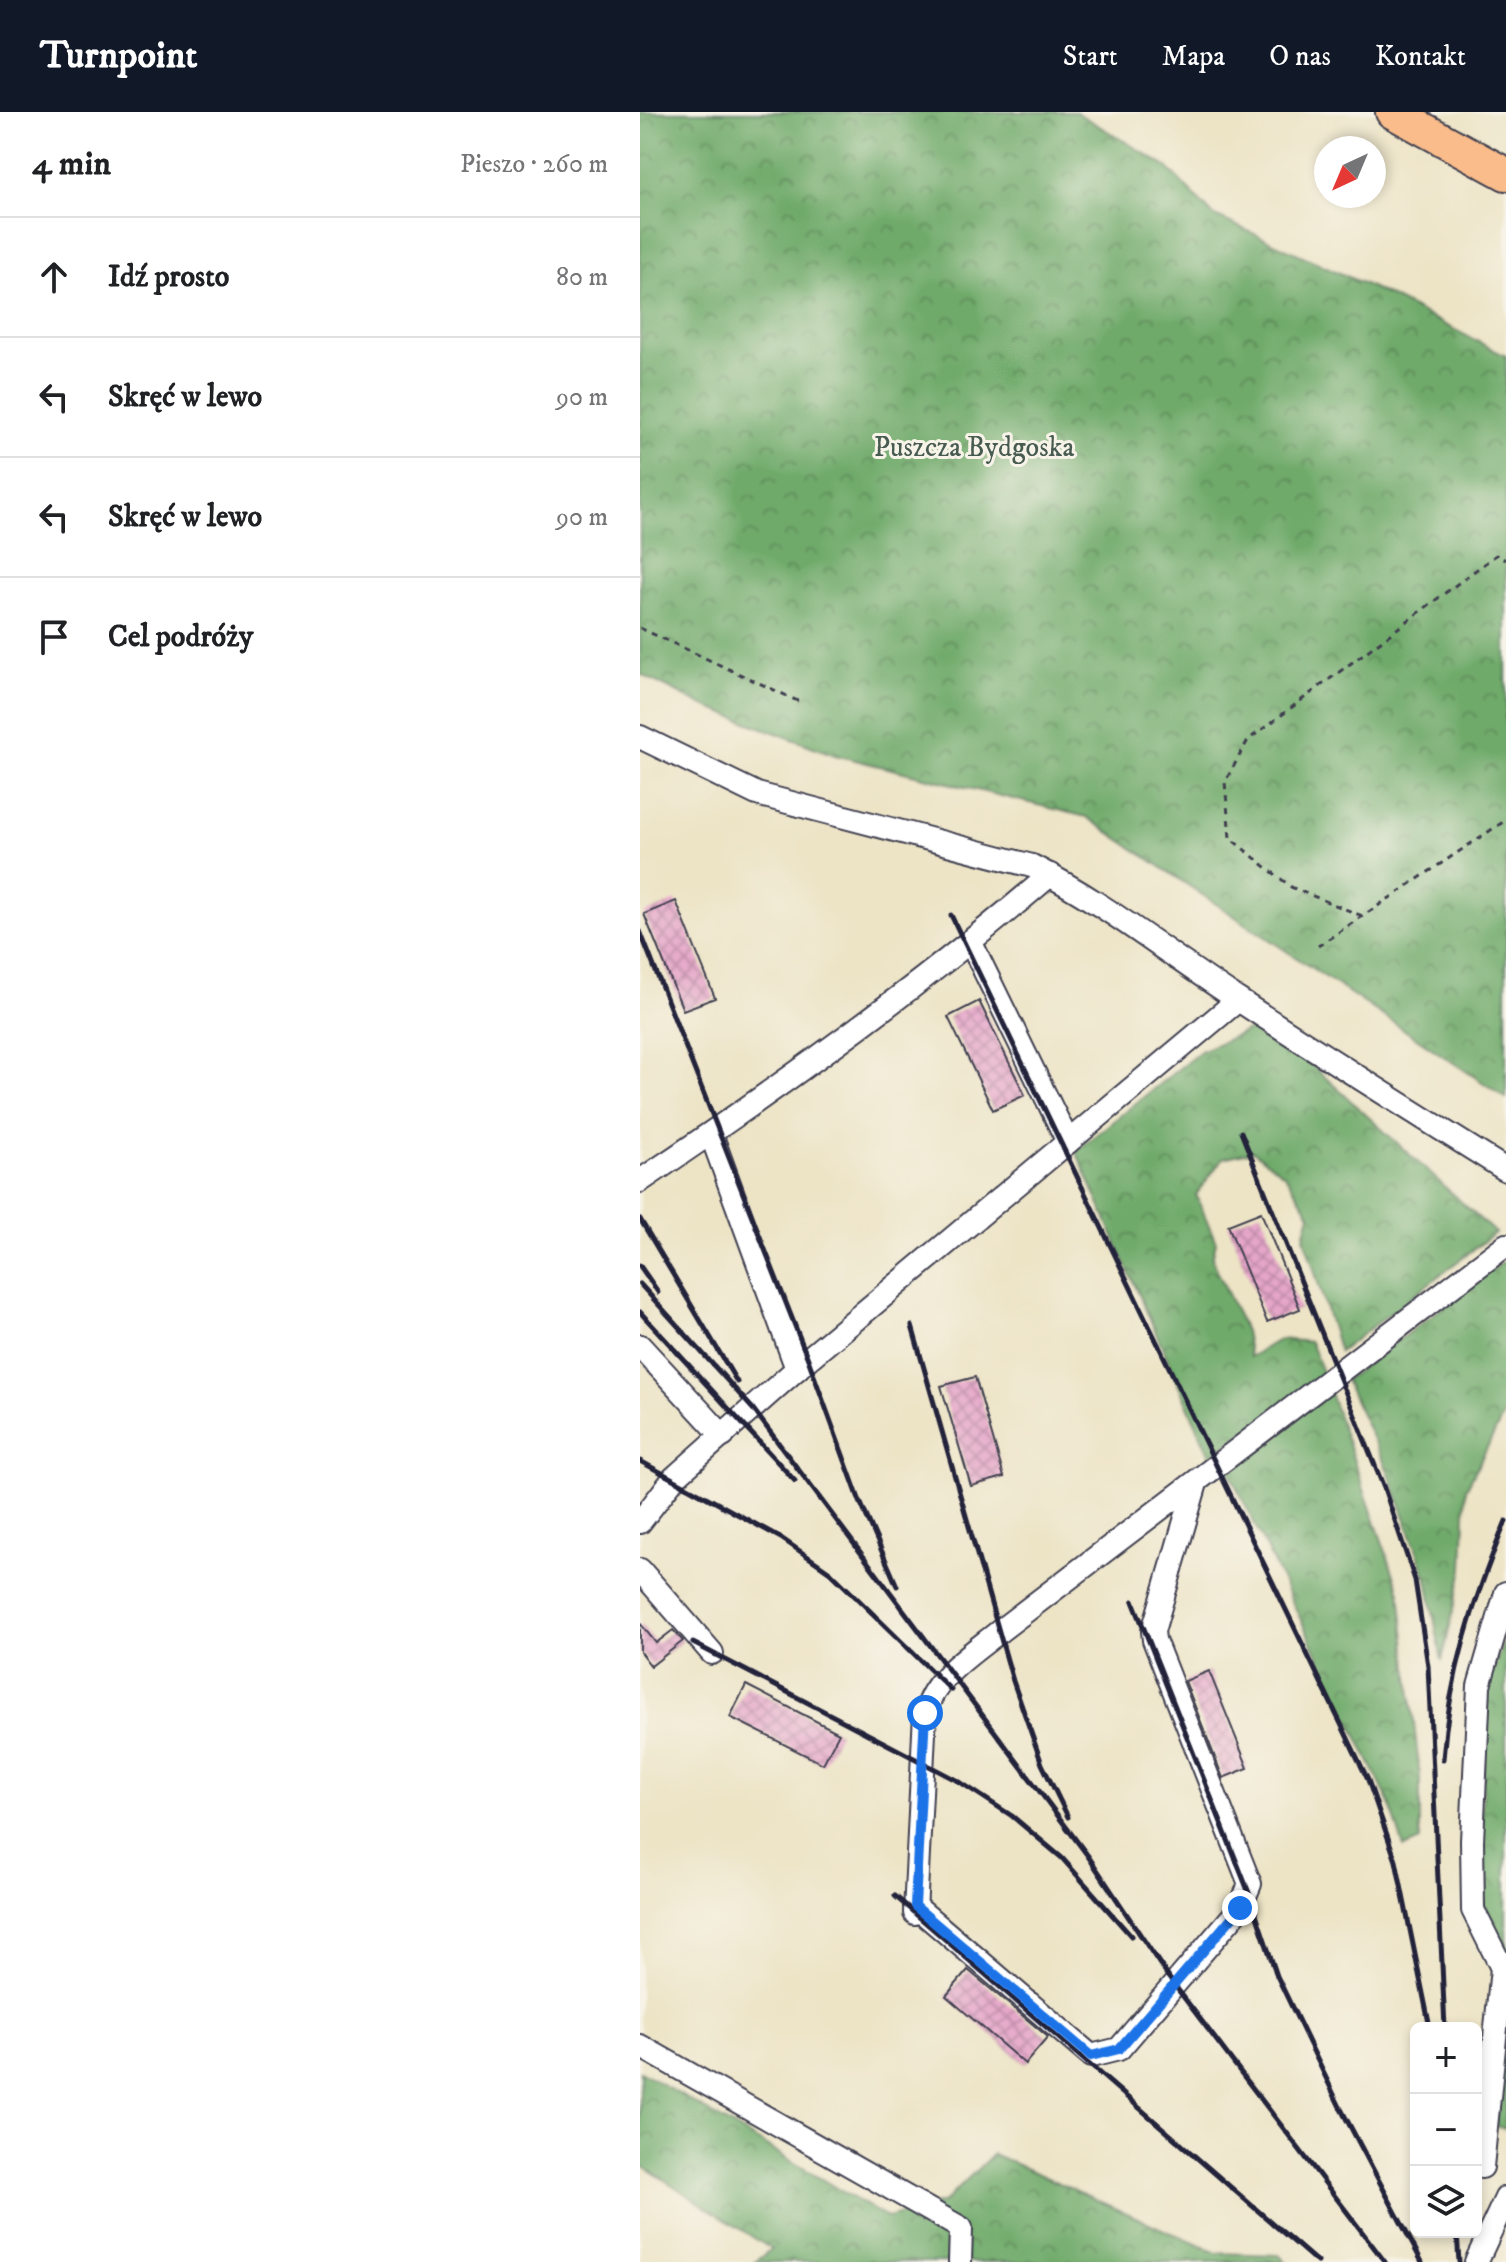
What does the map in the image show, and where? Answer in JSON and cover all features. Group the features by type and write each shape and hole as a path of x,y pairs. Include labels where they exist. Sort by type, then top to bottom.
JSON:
{"highway":[{"path":"1392,112 1506,174"}],"lane":[{"path":"640,737 757,794 1032,866 1079,890 1238,1000 1506,1170"},
{"path":"640,1181 711,1134 971,943 1050,875"},
{"path":"971,943 1068,1142"},
{"path":"640,1522 663,1489 797,1369 1238,1000"},
{"path":"711,1134 797,1369"},
{"path":"1196,1483 1153,1631 1250,1884 1240,1908 1119,2049 1097,2057 1091,2056 915,1910 925,1713 933,1694 949,1673 1001,1630 1506,1245"},
{"path":"640,1346 723,1436"},
{"path":"640,1570 712,1653"},
{"path":"1482,2167 1504,1966 1473,1910 1472,1841 1479,1686 1506,1593"},
{"path":"640,2046 961,2228 960,2262"},
{"path":"1476,2262 1506,2198"}],"path":[{"path":"1362,916 1291,887 1230,838 1225,782 1248,740 1496,555 1506,560"},
{"path":"640,628 800,702"},
{"path":"1318,946 1506,820"}],"green space":[{"name":"Puszcza Bydgoska","path":"640,112 1076,112 1167,167 1213,215 1375,289 1506,356 1506,1098 1086,817 835,755 704,706 640,674"},
{"path":"1266,1023 1495,1233 1339,1352 1304,1236 1310,1214 1285,1175 1253,1151 1223,1158 1196,1195 1216,1242 1212,1259 1245,1331 1250,1357 1280,1339 1310,1342 1324,1377 1210,1456 1076,1151 1202,1050"},
{"path":"1506,1260 1506,1410 1466,1489 1463,1569 1442,1661 1427,1579 1389,1473 1345,1380"},
{"path":"1328,1387 1400,1592 1420,1778 1420,1841 1404,1848 1390,1804 1227,1467"},
{"path":"1506,1634 1506,1976 1478,1884 1488,1685"},
{"path":"1506,2018 1506,2129 1496,2126"},
{"path":"640,2071 887,2218 944,2202 993,2154 1217,2253 1279,2255 1286,2262 755,2262 771,2249 640,2164"}],"building":[{"path":"676,901 715,998 683,1010 644,914"},
{"path":"979,1001 1025,1095 993,1110 948,1017"},
{"path":"1261,1212 1300,1309 1267,1322 1228,1225"},
{"path":"975,1377 1004,1477 971,1486 941,1386"},
{"path":"640,1623 656,1643 673,1630 683,1641 651,1666 640,1652"},
{"path":"1209,1671 1248,1768 1223,1778 1185,1681"},
{"path":"746,1685 839,1733 823,1764 730,1717"},
{"path":"968,1970 1048,2037 1025,2064 946,1996"}],"railway":[{"path":"951,915 1368,1780 1396,1861 1429,2022"},
{"path":"640,931 808,1359 859,1499 897,1586"},
{"path":"1241,1132 1384,1488 1415,1580 1428,1666 1445,2022"},
{"path":"640,1219 737,1382"},
{"path":"640,1266 658,1292"},
{"path":"640,1284 753,1409 1088,1856 1169,1978 1385,2262"},
{"path":"640,1312 795,1481"},
{"path":"912,1326 1013,1681 1042,1764 1068,1817"},
{"path":"640,1461 781,1538 830,1572 951,1690"},
{"path":"1443,1759 1457,1667 1484,1579 1506,1521"},
{"path":"1133,1601 1249,1893 1277,1976 1340,2107 1422,2262"},
{"path":"693,1643 960,1782 1012,1816 1062,1858 1131,1936"},
{"path":"895,1896 1317,2262"},
{"path":"1457,2238 1459,2262"}],"route":[{"path":"925,1713 915,1906 1091,2056 1097,2057 1119,2049 1240,1908"}]}
